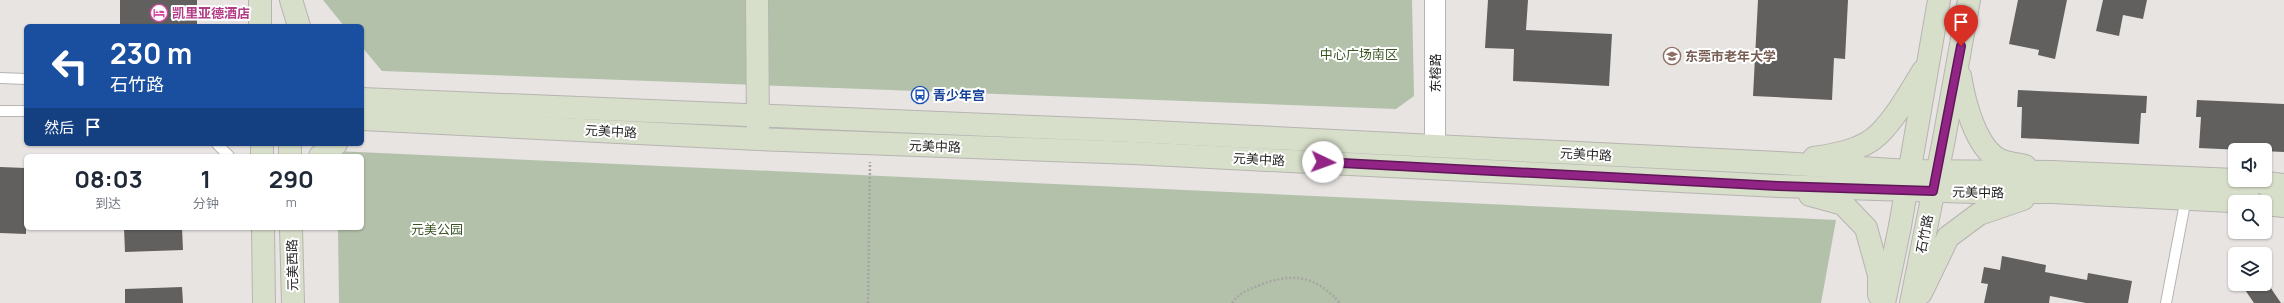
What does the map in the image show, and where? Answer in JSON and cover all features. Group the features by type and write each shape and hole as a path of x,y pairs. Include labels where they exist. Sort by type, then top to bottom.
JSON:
{"street":[{"path":"260,0 260,24"},
{"path":"287,0 287,24"},
{"path":"291,0 298,24"},
{"path":"758,0 758,138"},
{"name":"东榕路","path":"1435,0 1435,145"},
{"name":"石竹路","path":"1884,303 1908,181 1939,0"},
{"name":"石竹路","path":"1911,303 1969,0"},
{"path":"1779,162 1822,157 1854,149 1878,134 1905,99 1929,61"},
{"path":"1958,61 1964,100 1985,148 1998,159 2052,182"},
{"path":"364,88 410,111"},
{"name":"元美中路","path":"364,100 410,111 758,138 1133,153 1778,186 1908,181 2052,182 2228,180"},
{"path":"364,132 410,111"},
{"name":"元美中路","path":"364,119 410,111 758,116 1435,145 1779,162 1908,181"},
{"path":"323,154 333,146"},
{"path":"1916,303 1948,237 1979,214 2011,202 2052,182"},
{"name":"元美中路","path":"2052,182 2186,198 2228,201"},
{"path":"2272,184 2284,185"},
{"path":"1778,186 1843,204 1866,228 1879,275 1879,303"},
{"path":"2272,205 2284,206"},
{"path":"263,230 264,303"},
{"name":"元美西路","path":"291,230 293,303"}],"lane":[{"path":"251,24 260,0"},
{"path":"0,78 24,79"},
{"path":"0,111 24,111"},
{"path":"219,146 227,154"},
{"path":"2166,303 2186,198"}],"path":[{"path":"868,303 871,143"},
{"path":"1232,303 1239,293 1279,278 1307,279 1330,291 1340,303"}],"green space":[{"name":"中心广场南区","path":"323,0 1412,0 1414,96 1396,109 382,71 364,49 364,24 342,24"},
{"name":"元美公园","path":"336,151 1836,220 1821,303 339,303 338,230 364,230 364,154 336,154"}],"building":[{"name":"凯里亚德酒店","path":"120,0 197,0 197,24 120,24"},
{"path":"1488,0 1528,0 1526,30 1612,34 1609,86 1513,81 1514,49 1485,48"},
{"path":"1758,0 1848,0 1845,59 1834,58 1832,100 1753,96"},
{"path":"2018,0 2067,0 2055,59 2038,55 2039,50 2009,44"},
{"path":"2103,0 2147,0 2143,19 2123,15 2119,36 2096,31"},
{"path":"2018,90 2147,96 2146,113 2141,113 2139,144 2021,138 2022,107 2017,107"},
{"path":"2197,100 2284,104 2284,152 2272,151 2272,143 2228,143 2228,149 2199,148 2201,117 2196,117"},
{"path":"0,167 24,168 24,230 26,230 26,234 0,233"},
{"path":"124,230 182,230 183,250 125,252"},
{"path":"2002,256 2046,265 2045,272 2087,280 2088,273 2132,281 2128,303 2086,303 2050,296 2049,303 1984,303 1988,284 1981,283 1984,267 2000,270"},
{"path":"182,287 183,303 125,303 125,289"},
{"path":"2272,290 2281,303 2254,303 2246,291"}],"place":[{"name":"凯里亚德酒店","path":"159,13"},
{"name":"东莞市老年大学","path":"1672,56"},
{"name":"青少年宫","path":"920,95"}],"route":[{"path":"1323,162 1778,186 1933,191 1961,46"}]}
